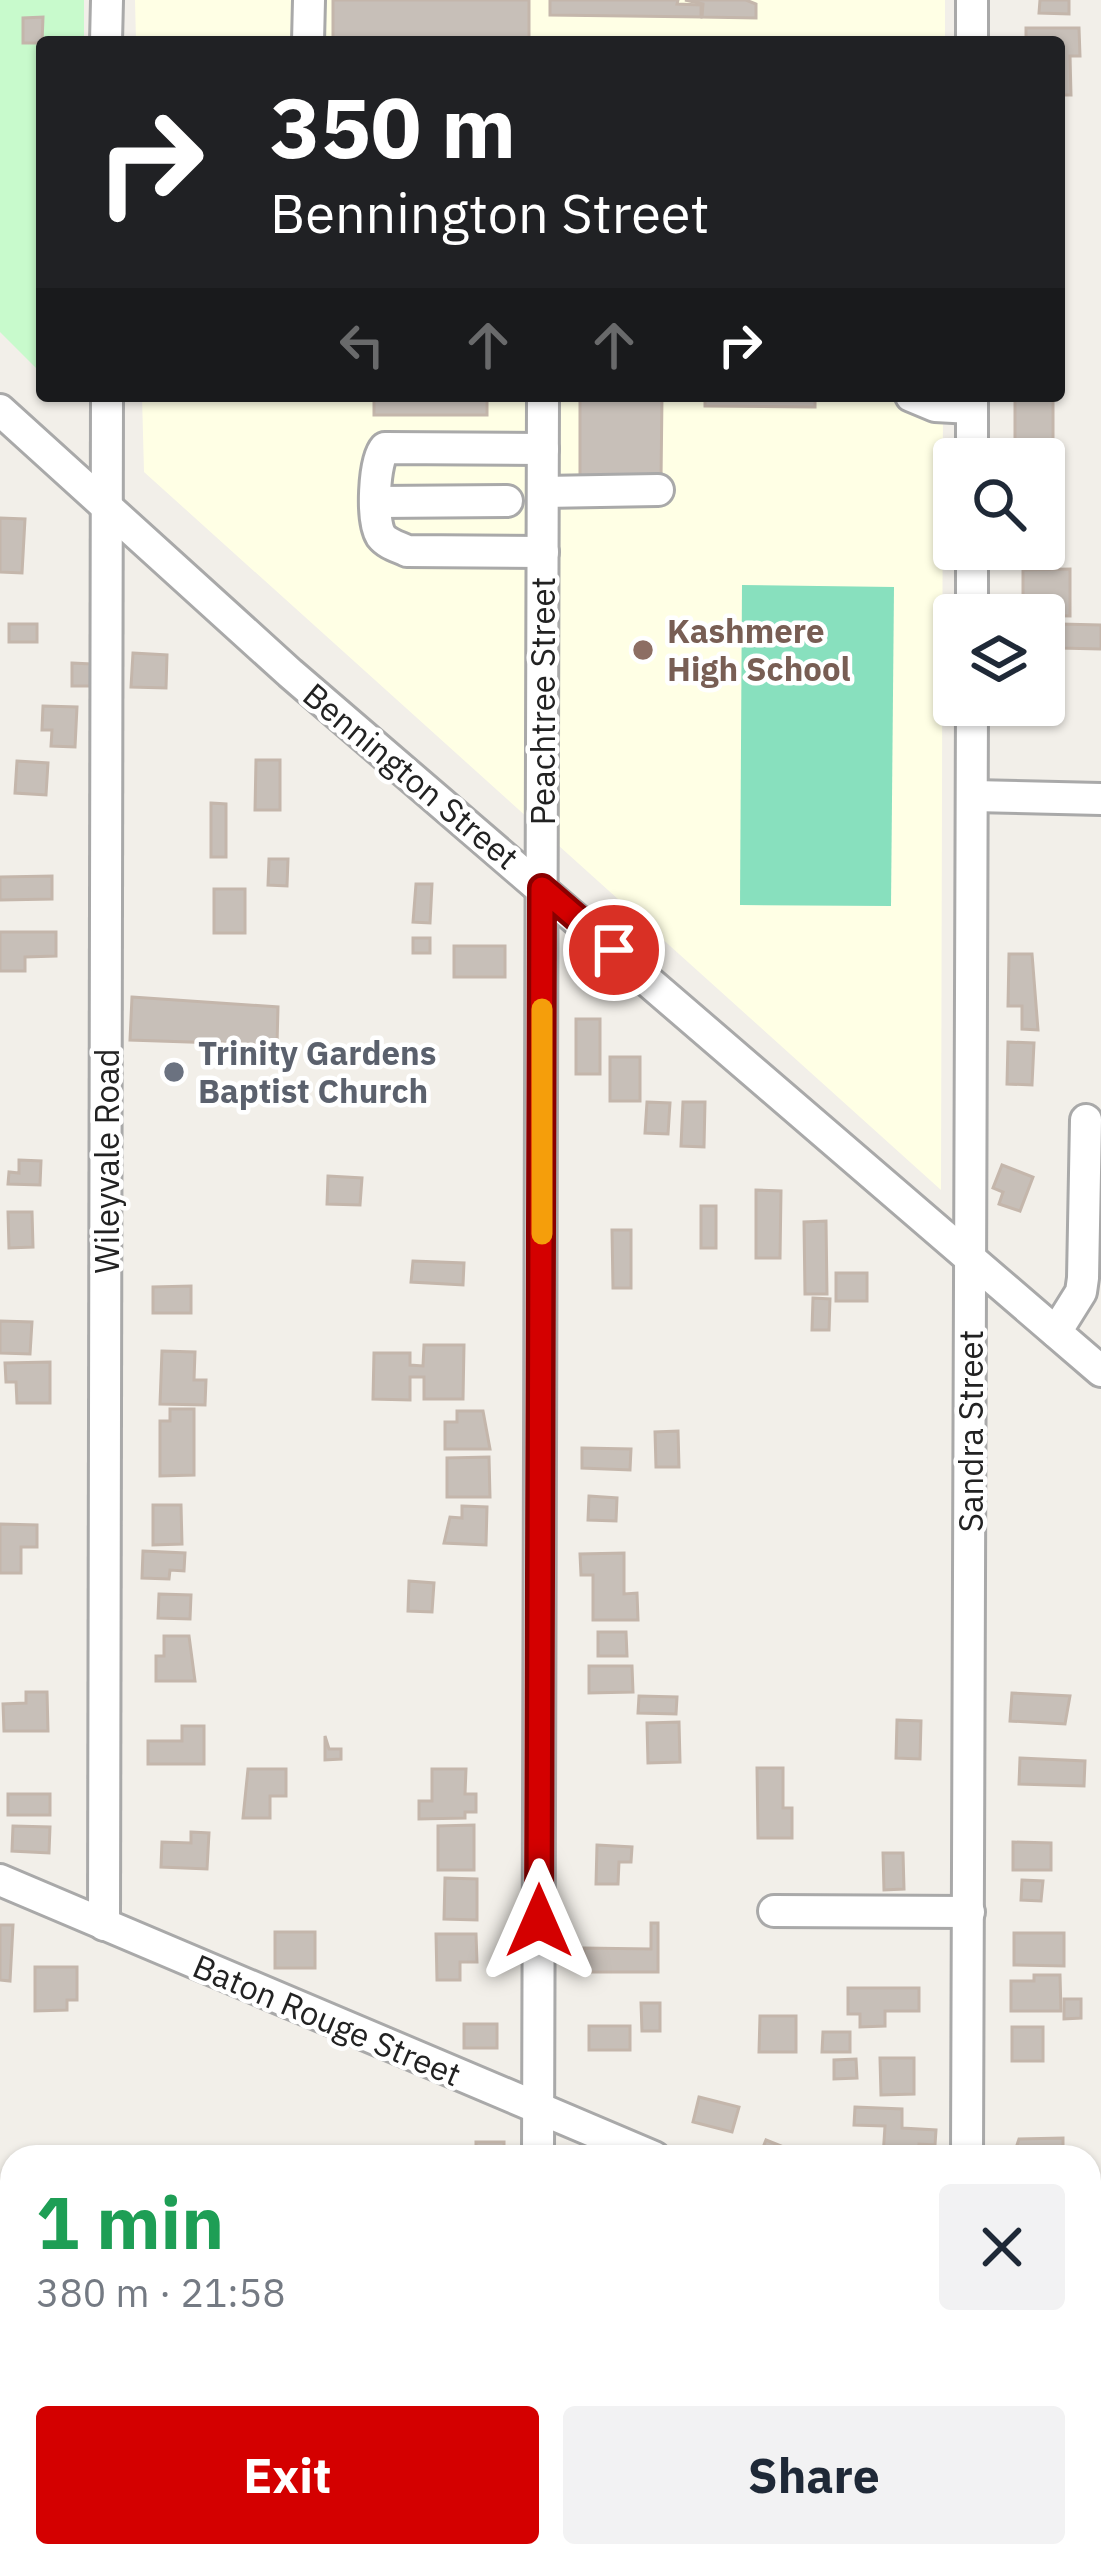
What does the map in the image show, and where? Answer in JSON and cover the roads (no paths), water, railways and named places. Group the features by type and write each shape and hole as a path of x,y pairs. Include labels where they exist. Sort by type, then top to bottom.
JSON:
{"street":[{"path":"106,0 106,36"},
{"path":"308,36 309,0"},
{"path":"972,0 972,36"},
{"name":"Wileyvale Road","path":"104,1925 107,402"},
{"name":"Peachtree Street","path":"538,2145 543,402"},
{"path":"925,402 935,406 972,402 972,438"},
{"name":"Bennington Street","path":"0,410 109,513 1101,1371"},
{"path":"543,449 385,448 378,458 381,536 407,551 543,552"},
{"path":"543,492 658,490"},
{"path":"378,502 507,501"},
{"name":"Sandra Street","path":"968,2145 972,726"},
{"path":"973,796 1101,799"},
{"path":"1055,1332 1082,1292 1086,1120"},
{"name":"Baton Rouge Street","path":"0,1880 625,2145"},
{"path":"774,1911 969,1912"}],"place":[{"name":"Kashmere High School","path":"643,650"},
{"name":"Trinity Gardens Baptist Church","path":"174,1072"}]}
